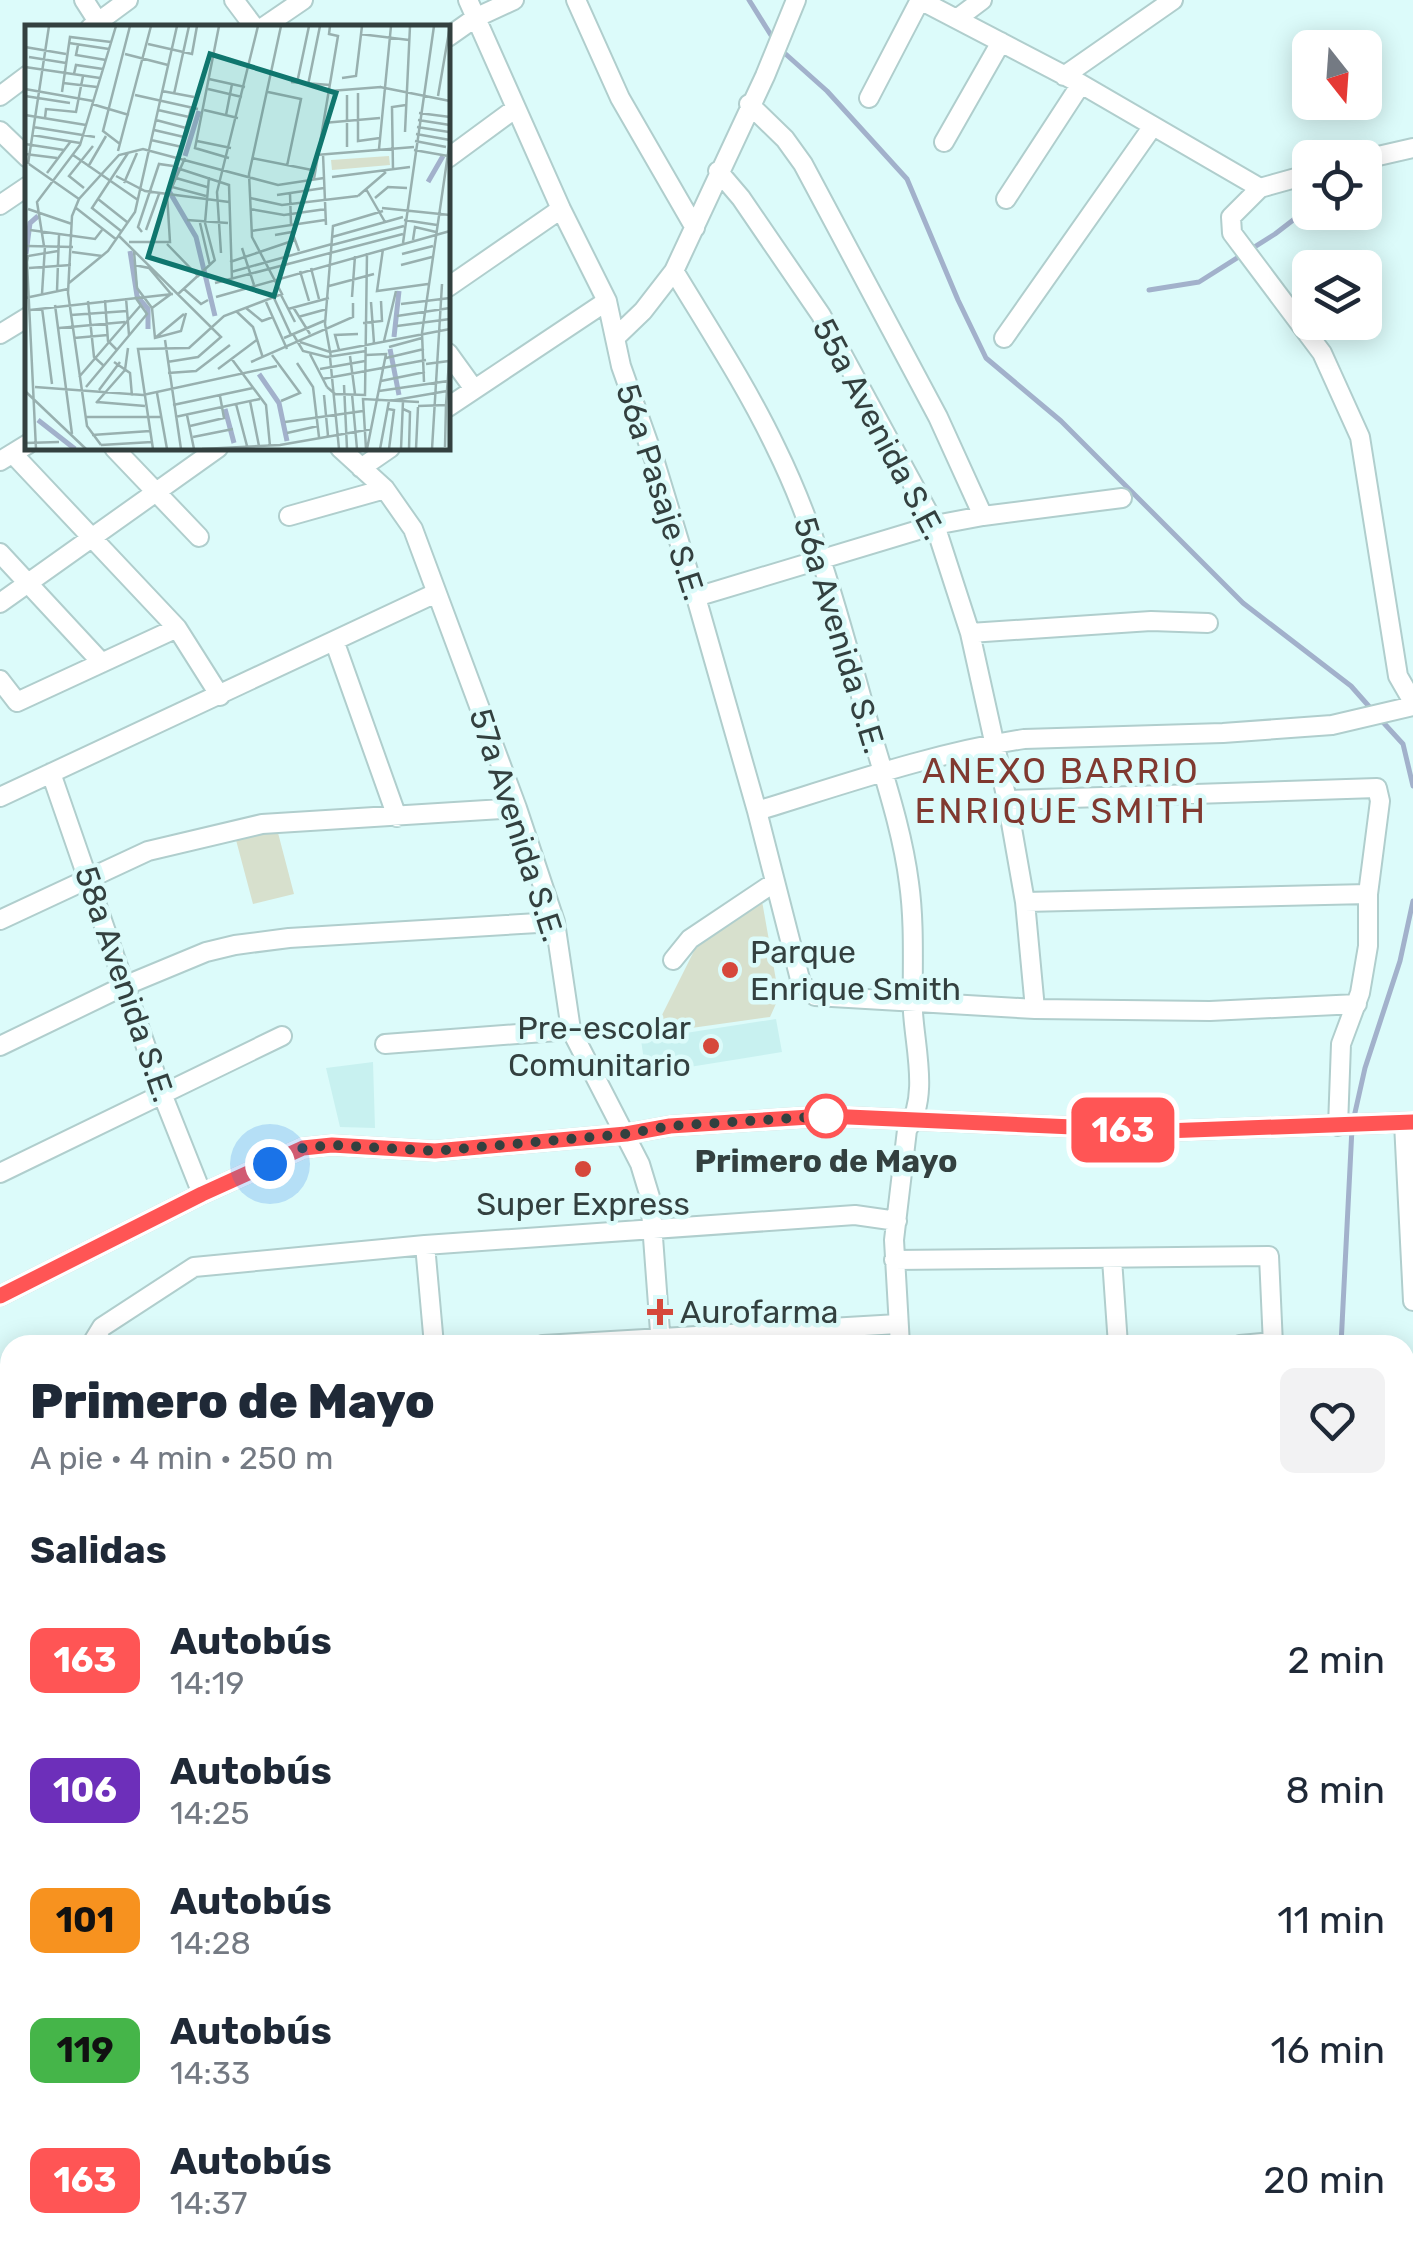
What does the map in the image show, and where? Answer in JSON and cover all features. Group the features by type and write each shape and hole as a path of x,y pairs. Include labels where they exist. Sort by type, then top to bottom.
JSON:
{"street":[{"path":"84,0 96,25"},
{"path":"98,25 128,0"},
{"path":"234,0 255,25"},
{"path":"263,25 303,0"},
{"path":"450,35 472,9 514,0"},
{"path":"576,0 620,98 695,228"},
{"path":"616,337 643,311 674,271 796,0"},
{"path":"869,98 920,0 1072,80 1260,188"},
{"path":"958,18 982,0"},
{"path":"1006,199 1072,80 1172,0"},
{"name":"56a Pasaje S.E.","path":"472,9 607,302 621,366 696,596 802,983 814,996 913,1002"},
{"path":"944,142 1001,42"},
{"path":"0,96 25,77"},
{"path":"750,104 784,138 802,164 929,400 983,516"},
{"path":"450,157 516,108"},
{"path":"1004,338 1153,126"},
{"path":"0,131 25,155"},
{"path":"1382,155 1413,148"},
{"name":"55a Avenida S.E.","path":"718,171 741,198 821,316 935,525 970,633 1007,800 1025,902 1035,1009"},
{"path":"757,810 992,744 1024,739 1223,734 1332,725 1411,705 1398,676 1360,438 1322,353 1232,232 1231,217 1260,188 1292,179"},
{"path":"0,205 25,188"},
{"path":"450,286 561,209"},
{"name":"56a Avenida S.E.","path":"674,271 777,449 822,558 899,831 909,882 914,945 914,1028 906,1044 907,1124 894,1260 899,1335"},
{"path":"450,407 607,302"},
{"path":"0,334 25,319"},
{"path":"450,356 474,389"},
{"path":"116,450 199,536"},
{"path":"0,603 215,450"},
{"name":"57a Avenida S.E.","path":"342,450 385,489 412,529 517,808 555,922 571,1030 626,1134 650,1197 661,1335"},
{"path":"361,468 387,450"},
{"path":"13,453 177,628 220,696"},
{"path":"289,516 385,489"},
{"path":"696,596 935,525 1122,498"},
{"path":"0,552 102,663"},
{"path":"0,797 436,593"},
{"path":"970,633 1151,620 1208,622"},
{"path":"0,680 18,702 177,628"},
{"path":"335,643 397,818"},
{"name":"58a Avenida S.E.","path":"51,773 163,1096 202,1194"},
{"path":"1007,800 1376,788 1380,801 1368,894 1368,946 1357,1004 1341,1044 1348,1126"},
{"path":"0,920 148,851 262,824 517,808"},
{"path":"674,960 690,939 775,882"},
{"path":"1025,902 1368,894"},
{"path":"0,1046 124,986 206,952 235,945 289,938 555,922"},
{"path":"913,1002 1210,1012 1357,1004"},
{"path":"384,1044 571,1030"},
{"path":"0,1173 282,1036"},
{"path":"0,1296 303,1148 332,1145 435,1151 626,1134 670,1126 826,1116 907,1124 1164,1131 1408,1122 1413,1301"},
{"path":"97,1335 102,1327 194,1266 425,1245 855,1215 897,1221"},
{"path":"425,1245 433,1335"},
{"path":"894,1260 1269,1256 1273,1335"},
{"path":"1112,1259 1117,1335"},
{"path":"745,1335 898,1324"}],"shaded area":[{"name":"Pre-escolar Comunitario","path":"776,1019 782,1052 646,1074 641,1040"},
{"path":"373,1062 375,1128 340,1127 326,1068"}],"green space":[{"path":"277,829 294,894 253,904 236,840"},
{"name":"Parque Enrique Smith","path":"762,901 779,997 770,1017 663,1032 658,1023 698,943"}],"waterway":[{"path":"749,0 774,40"},
{"path":"780,49 827,91 907,179 986,358 1061,421 1243,603 1351,686 1374,712"},
{"path":"1149,290 1199,282 1292,221"},
{"path":"1381,720 1403,744 1413,786"},
{"path":"1354,1117 1365,1068 1400,961 1413,901"},
{"path":"1342,1335 1352,1128"}],"bus line":[{"name":"163","path":"0,1296 303,1148 332,1145 435,1151 626,1134 670,1126 826,1116 1164,1131 1413,1122"}],"place":[{"name":"Parque Enrique Smith","path":"730,970"},
{"name":"Pre-escolar Comunitario","path":"711,1046"},
{"name":"Primero de Mayo","path":"826,1116"},
{"name":"Super Express","path":"583,1169"},
{"name":"Aurofarma","path":"660,1312"}],"district":[{"name":"ANEXO BARRIO ENRIQUE SMITH","path":"1061,791"}],"route":[{"path":"270,1164 303,1148 332,1145 435,1151 626,1134 670,1126 826,1116"}]}
